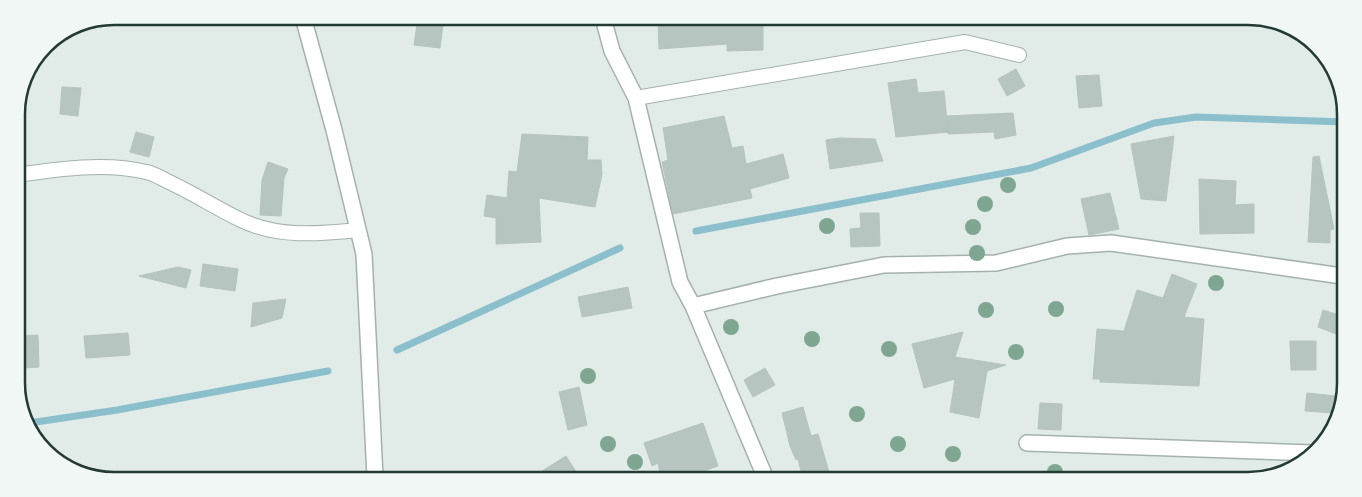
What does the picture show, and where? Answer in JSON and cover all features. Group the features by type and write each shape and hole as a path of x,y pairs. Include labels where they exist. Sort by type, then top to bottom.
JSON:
{"street":[{"path":"305,25 334,130 364,254 375,472"},
{"path":"605,25 612,51 636,98 680,282 693,306 763,472"},
{"path":"693,306 776,286 884,265 996,263 1067,246 1111,243 1337,275"},
{"path":"1027,443 1303,453"}],"lane":[{"path":"636,98 965,42 1019,55"},
{"path":"25,174 49,170 108,168 147,172 199,196 243,221 274,231 306,235 358,230"}],"building":[{"path":"417,25 443,25 440,48 414,45"},
{"path":"658,25 763,25 763,50 727,51 727,44 659,49"},
{"path":"1016,69 1025,86 1007,96 998,79"},
{"path":"1099,75 1102,106 1079,108 1076,76"},
{"path":"916,79 918,93 944,91 948,132 896,137 888,83"},
{"path":"62,87 81,88 78,116 60,114"},
{"path":"1013,113 1016,135 995,139 994,132 948,134 947,116"},
{"path":"724,116 732,148 743,146 746,164 783,154 789,178 750,189 752,198 673,214 662,162 668,160 663,128"},
{"path":"136,132 154,137 149,157 130,152"},
{"path":"522,134 588,137 587,160 601,160 602,174 595,207 539,198 541,242 496,244 496,218 484,216 487,195 507,198 509,171 517,172"},
{"path":"1174,136 1166,201 1141,199 1131,144"},
{"path":"839,138 875,139 883,161 830,169 826,140"},
{"path":"1319,156 1334,229 1330,230 1330,243 1308,242 1313,157"},
{"path":"268,162 288,169 284,178 281,216 260,215 262,180"},
{"path":"1199,179 1236,181 1235,205 1254,204 1254,233 1200,234"},
{"path":"1110,193 1119,229 1089,235 1081,199"},
{"path":"860,213 879,213 880,246 851,247 850,229 861,228"},
{"path":"203,264 238,269 235,291 200,286"},
{"path":"178,267 191,270 186,288 139,276"},
{"path":"1172,274 1197,284 1184,317 1204,319 1199,386 1100,382 1100,379 1093,379 1097,329 1124,331 1137,290 1163,298"},
{"path":"628,287 632,308 582,317 578,297"},
{"path":"286,299 282,318 251,327 253,303"},
{"path":"1323,310 1337,314 1336,334 1318,327"},
{"path":"963,332 955,357 1006,365 987,371 979,418 950,412 955,379 924,388 912,344"},
{"path":"128,333 130,355 86,358 84,336"},
{"path":"38,335 39,367 25,368 25,336"},
{"path":"1290,341 1316,341 1316,370 1291,370"},
{"path":"765,368 775,385 753,397 744,380"},
{"path":"579,387 587,425 568,430 559,392"},
{"path":"1307,393 1335,396 1331,413 1305,411"},
{"path":"1040,403 1062,404 1061,430 1038,429"},
{"path":"803,407 811,436 818,434 829,472 801,472 798,459 796,460 790,446 782,413"},
{"path":"703,423 718,466 700,472 660,472 658,463 652,466 644,443"},
{"path":"566,456 576,472 541,472"}],"waterway":[{"path":"696,231 1031,168 1154,123 1196,117 1337,122"},
{"path":"397,350 620,248"},
{"path":"34,422 117,410 328,371"}]}
